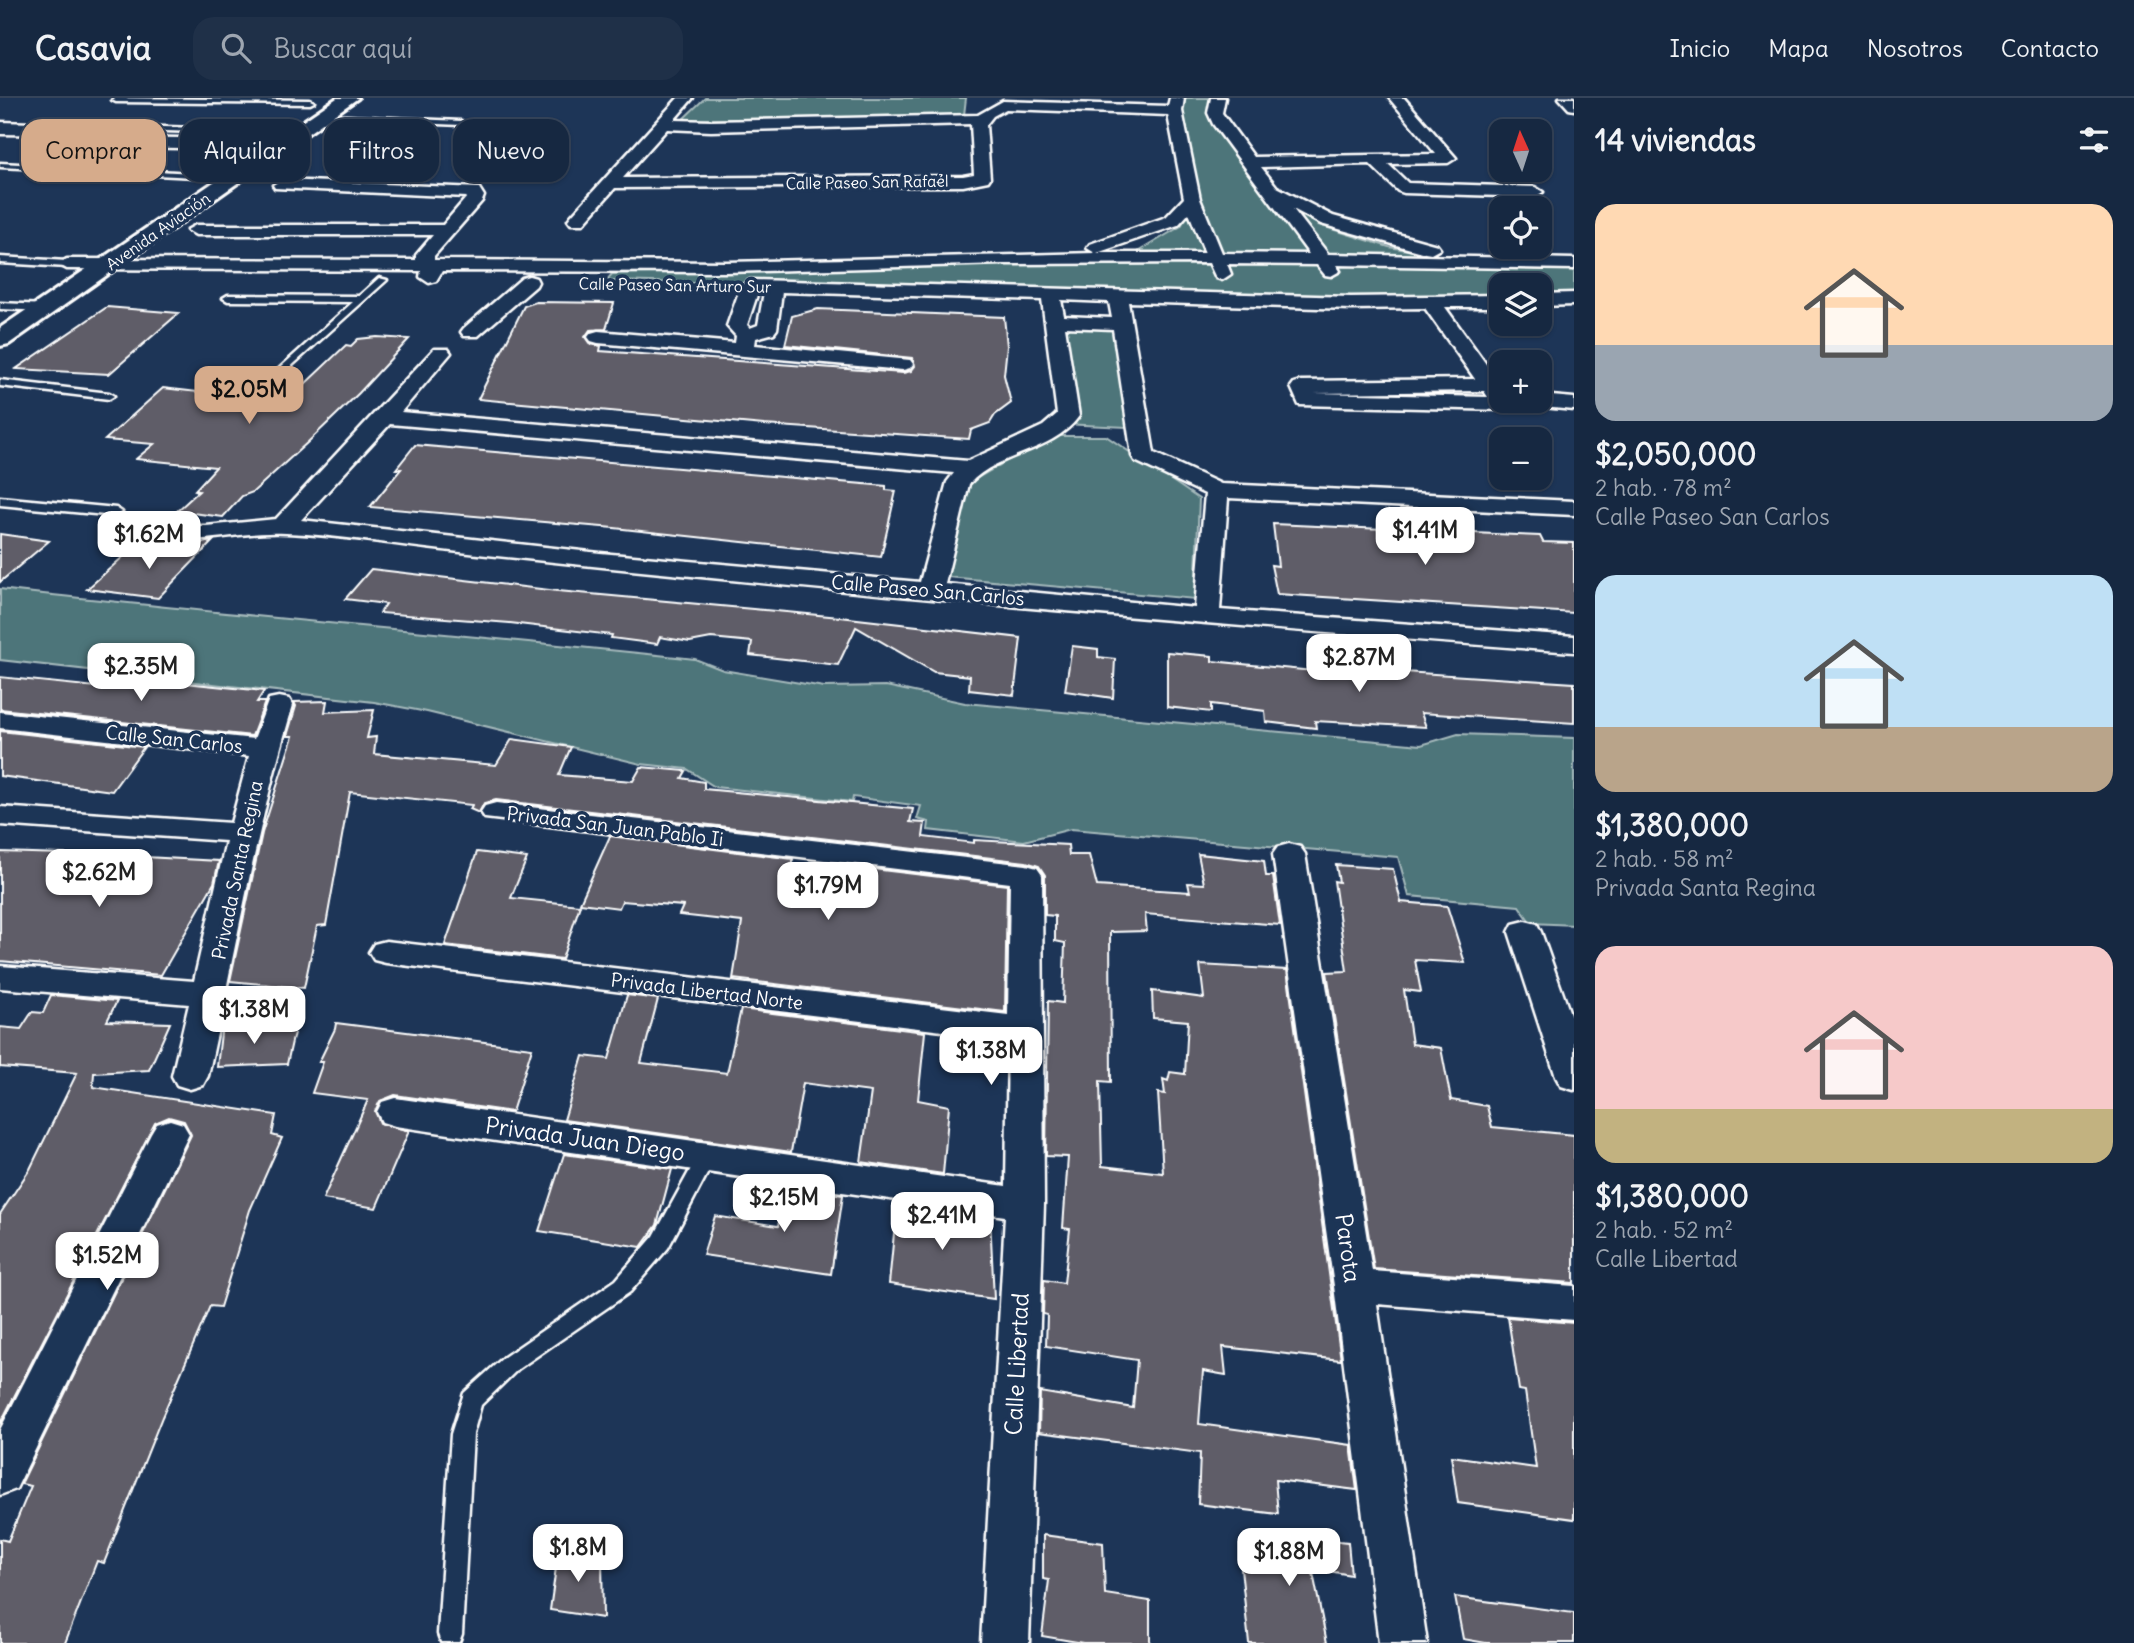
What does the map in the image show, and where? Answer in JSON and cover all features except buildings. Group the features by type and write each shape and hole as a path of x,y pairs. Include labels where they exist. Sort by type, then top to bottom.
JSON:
{"main road":[{"name":"Avenida Aviación","path":"290,119 316,106 349,98"},
{"name":"Avenida Aviación","path":"301,119 316,106"},
{"name":"Avenida Aviación","path":"165,197 188,182"},
{"name":"Avenida Aviación","path":"0,340 227,182"},
{"name":"Avenida Aviación","path":"1,307 100,242"}],"street":[{"path":"576,220 687,98"},
{"path":"1218,98 1215,113 1217,118 1338,283 1332,292 1317,302"},
{"path":"1254,166 1448,158 1395,98"},
{"path":"1566,98 1574,106"},
{"path":"661,124 712,126 982,119 1003,105 1120,103 1176,108 1217,118"},
{"path":"1176,108 1192,199 1222,276 1257,300"},
{"name":"Calle Paseo San Rafaél","path":"609,183 870,184 982,178 978,124 982,119"},
{"path":"0,126 63,130 117,142 180,143"},
{"path":"1376,162 1404,188 1535,192"},
{"path":"281,186 473,192 476,196 474,201 425,255 424,273"},
{"path":"387,273 463,191"},
{"path":"1272,191 1327,220 1427,249 1540,263"},
{"path":"1044,258 1110,246 1172,222 1192,199"},
{"path":"196,230 447,230"},
{"name":"Calle Paseo San Arturo Sur","path":"93,277 216,271 424,273 1044,258 1322,258 1574,264"},
{"name":"Calle Paseo San Arturo Sur","path":"67,264 114,262 216,271"},
{"path":"595,283 594,278 600,272 620,268"},
{"name":"Calle Paseo San Arturo Sur","path":"424,273 529,282 1317,302 1489,301"},
{"path":"471,332 529,282"},
{"path":"746,342 737,326 750,286"},
{"path":"746,342 767,329 774,287"},
{"path":"931,590 958,482 971,468 1051,431 1068,416 1051,295"},
{"path":"1118,297 1143,456 1217,491 1574,508"},
{"path":"1552,300 1574,299"},
{"path":"1456,301 1470,321"},
{"path":"1431,302 1489,363"},
{"path":"1054,321 1123,324"},
{"path":"598,337 746,342 903,364"},
{"path":"283,525 441,353"},
{"path":"1497,371 1504,404 1306,401 1301,387 1450,386 1497,371"},
{"path":"1552,403 1574,404"},
{"path":"385,417 971,468"},
{"path":"1207,616 1217,491"},
{"name":"Calle Paseo San Carlos","path":"159,531 206,533 283,525 600,560 1207,616 1574,644"},
{"name":"Privada Santa Regina","path":"190,1076 264,749 279,705"},
{"name":"Calle San Carlos","path":"0,720 264,749"},
{"name":"Privada San Juan Pablo Ii","path":"496,812 1026,875"},
{"path":"0,816 244,833"},
{"name":"Parota","path":"1289,854 1354,1286 1403,1643"},
{"name":"Calle Libertad","path":"1005,1643 1025,1204 1026,875"},
{"path":"1525,932 1574,1077"},
{"name":"Privada Libertad Norte","path":"386,952 1027,1029"},
{"path":"0,977 210,994"},
{"name":"Privada Juan Diego","path":"395,1112 1025,1204"},
{"path":"0,1475 170,1134"},
{"path":"1354,1286 1574,1303"}],"lane":[{"path":"116,100 316,106 453,122"},
{"path":"0,126 180,130"},
{"path":"0,165 180,174"},
{"path":"0,260 67,264"},
{"path":"275,377 387,273"},
{"path":"228,298 359,299"},
{"path":"1,307 46,308"},
{"path":"0,383 109,396"},
{"path":"0,501 116,512"},
{"path":"450,1634 462,1434 472,1400 511,1363 623,1286 661,1242 707,1157"}],"green space":[{"path":"705,98 966,98 964,115 682,120"},
{"path":"1183,98 1214,98 1213,116 1269,194 1319,225 1389,247 1521,269 1574,270 1574,298 1552,298 1552,273 1489,273 1489,299 1427,300 606,281 612,274 1124,260 1181,226 1197,198 1179,114"},
{"path":"1059,322 1119,325 1127,427 1062,424"},
{"path":"1050,436 1106,436 1199,499 1195,599 948,577 962,487"},
{"path":"0,589 695,659 723,670 824,687 886,686 965,703 1421,745 1458,734 1574,738 1574,925 1531,923 1519,906 1409,896 1398,857 1071,829 1024,841 928,830 929,822 917,819 921,806 853,797 852,802 715,787 687,769 641,764 427,712 374,702 0,660"}]}
